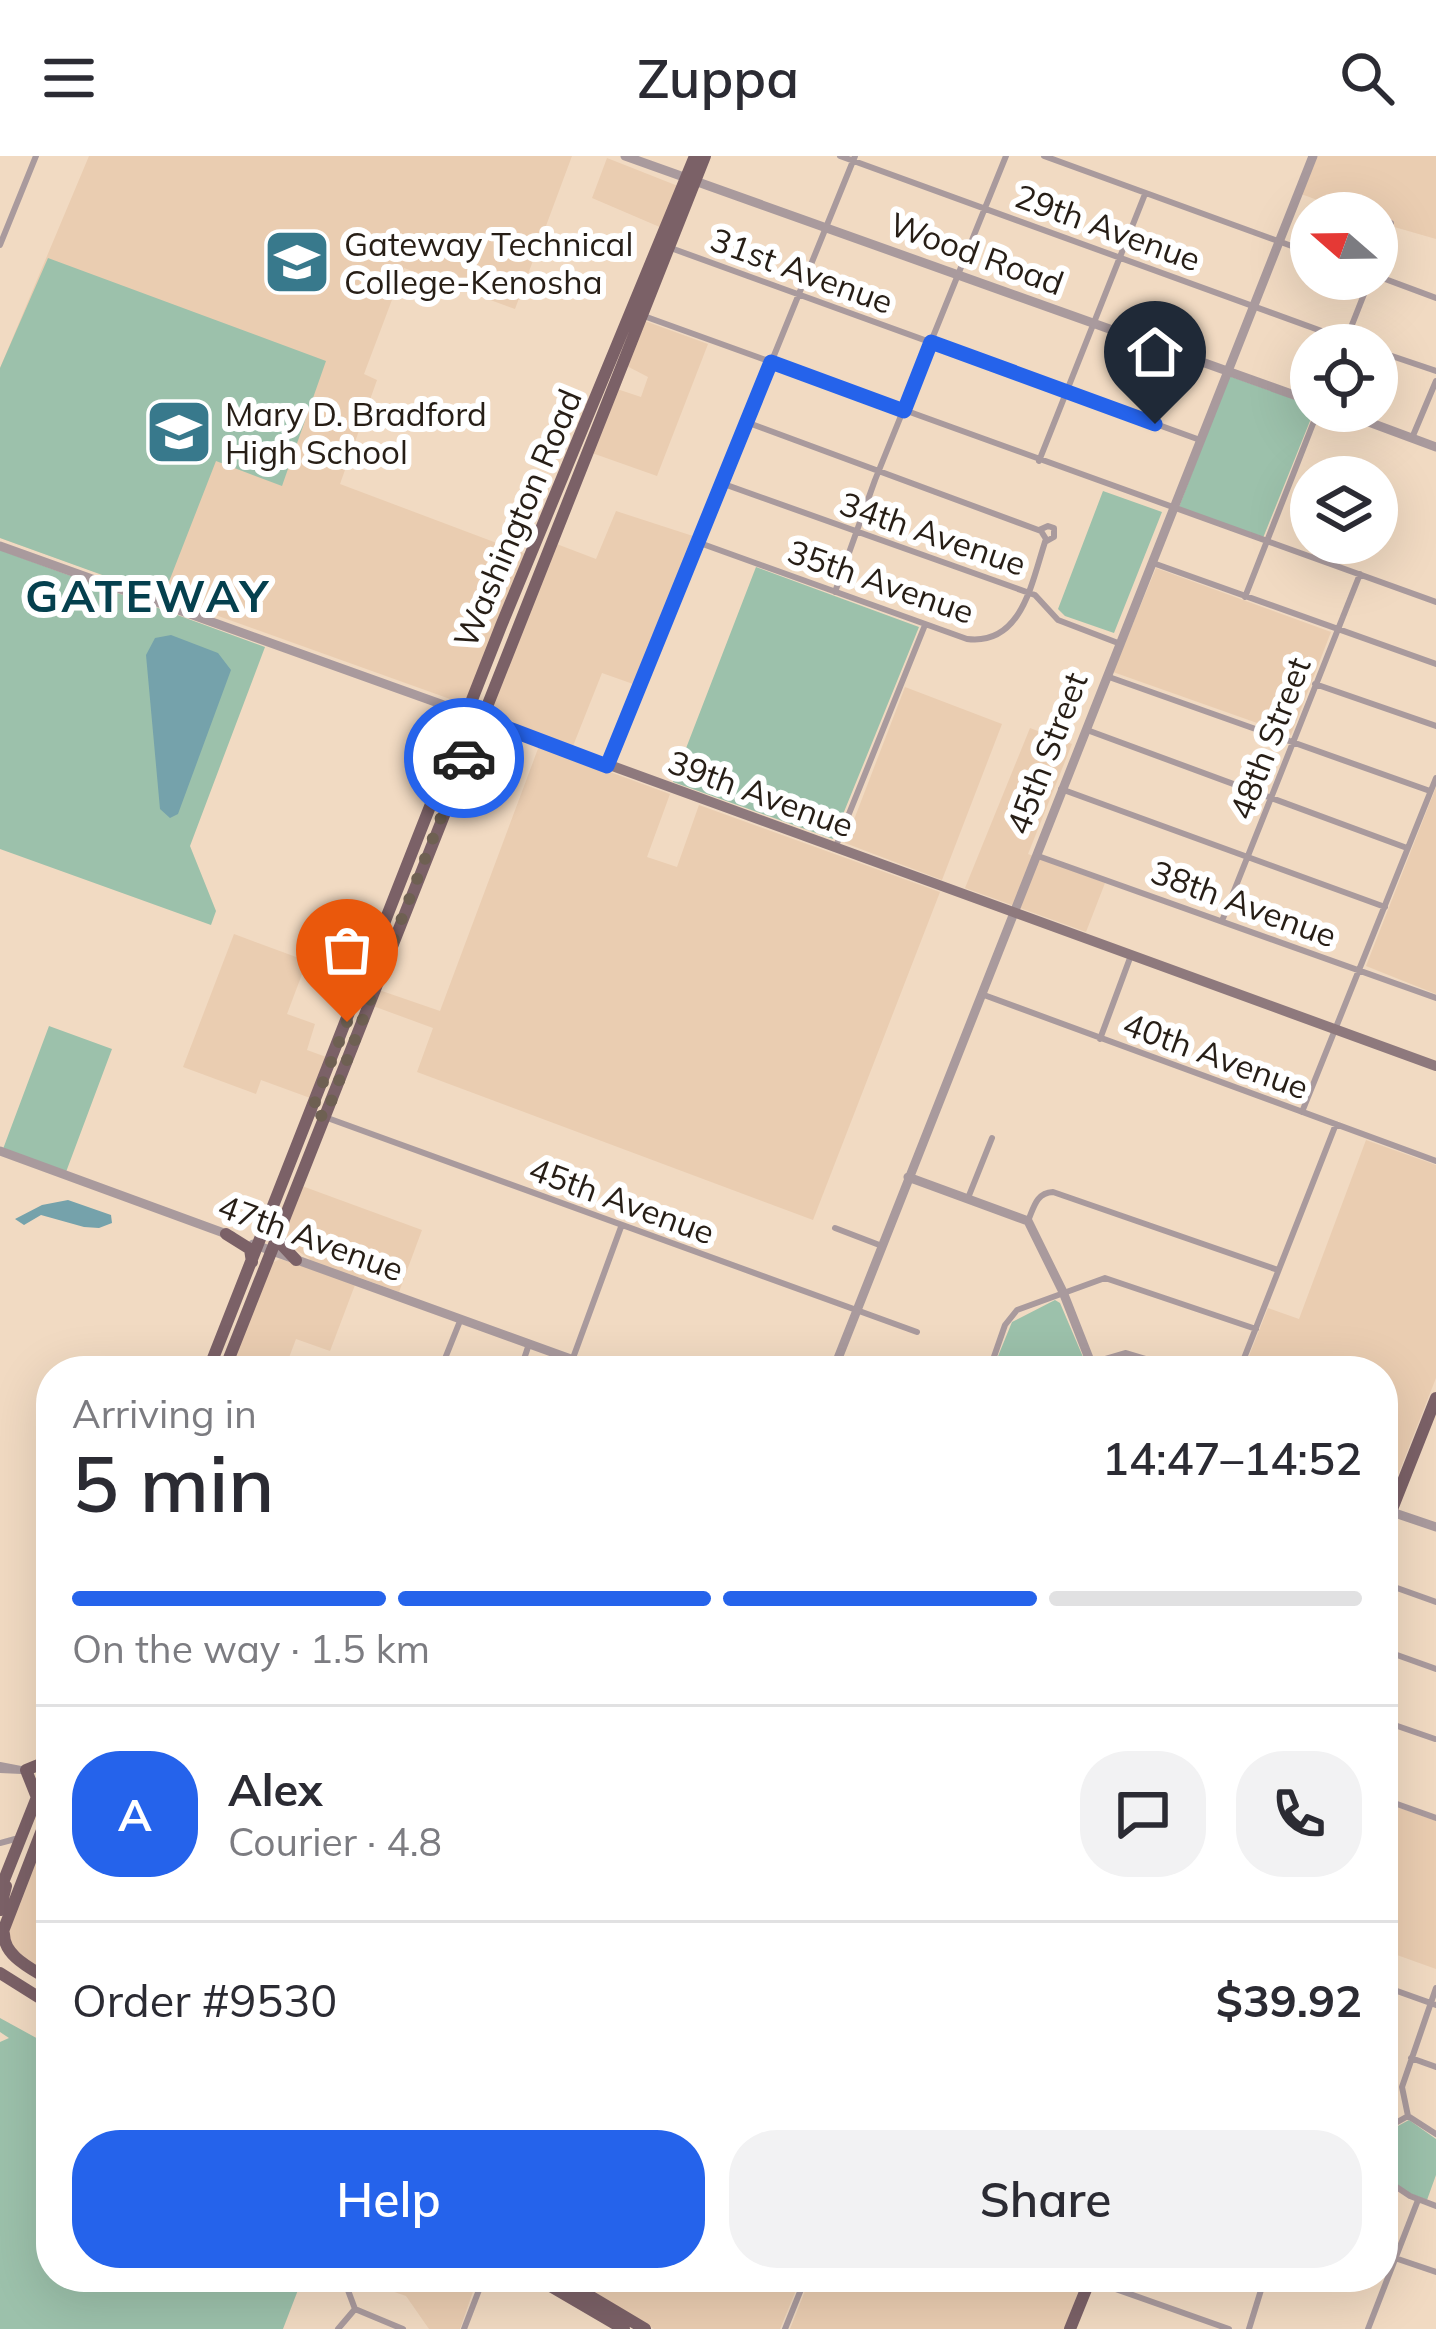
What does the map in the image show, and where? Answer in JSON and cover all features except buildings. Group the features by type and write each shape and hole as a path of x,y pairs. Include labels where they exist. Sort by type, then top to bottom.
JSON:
{"main road":[{"name":"Washington Road","path":"691,179 695,156"},
{"name":"Washington Road","path":"473,716 500,668 636,314 691,179 705,156"},
{"name":"Washington Road","path":"229,1356 265,1248 473,716 501,626 624,344"},
{"path":"500,668 508,633 501,626"},
{"name":"39th Avenue","path":"473,716 1436,1066"},
{"name":"Washington Road","path":"214,1356 251,1264 279,1233 318,1114"},
{"path":"279,1233 281,1244 296,1260"},
{"path":"226,1234 250,1249 251,1264"},
{"path":"1398,1486 1436,1398"},
{"path":"1,1888 36,1799 26,1770 36,1766"},
{"path":"36,1846 3,1933 6,1948 36,1972"},
{"path":"10,1867 18,1865 26,1872"},
{"path":"0,1910 10,1867"},
{"path":"0,1954 36,1975"},
{"path":"3,1976 36,1996"},
{"path":"575,2292 624,2329"},
{"path":"580,2292 645,2329"},
{"path":"1070,2329 1085,2292"}],"street":[{"path":"0,245 36,156"},
{"name":"Wood Road","path":"625,156 1290,393"},
{"name":"29th Avenue","path":"839,156 1298,324"},
{"path":"835,592 1006,156"},
{"path":"1044,156 1290,245"},
{"name":"45th Street","path":"839,1356 1313,156"},
{"path":"607,766 854,158"},
{"path":"1039,461 1145,194"},
{"name":"31st Avenue","path":"664,245 1200,440"},
{"path":"1398,286 1436,298"},
{"path":"636,314 1436,602"},
{"path":"1398,358 1436,371"},
{"path":"1412,438 1436,381"},
{"path":"746,422 1039,530 1045,542 1028,589"},
{"path":"1245,597 1310,432"},
{"path":"1396,432 1436,447"},
{"name":"34th Avenue","path":"722,483 1028,589 1063,623 1118,643"},
{"name":"35th Avenue","path":"698,542 967,639 994,638 1012,626 1028,589"},
{"name":"39th Avenue","path":"0,546 473,716"},
{"path":"1149,562 1436,664"},
{"name":"48th Street","path":"1222,921 1360,574"},
{"path":"835,849 925,625"},
{"path":"1105,676 1430,791"},
{"path":"1315,684 1436,726"},
{"path":"1084,729 1408,849"},
{"path":"1302,1112 1436,778"},
{"path":"1060,788 1385,907"},
{"name":"38th Avenue","path":"1035,854 1436,998"},
{"path":"1100,1039 1131,955"},
{"name":"40th Avenue","path":"980,994 1436,1161"},
{"name":"45th Avenue","path":"318,1114 917,1332"},
{"path":"1245,1356 1336,1124"},
{"path":"968,1198 992,1138"},
{"name":"47th Avenue","path":"0,1151 563,1356"},
{"path":"908,1177 1028,1221 1089,1356"},
{"path":"1028,1221 1036,1199 1053,1192 1278,1270"},
{"path":"573,1356 621,1226"},
{"path":"835,1228 882,1246"},
{"path":"996,1356 1010,1317 1091,1280 1120,1281 1256,1329"},
{"path":"446,1356 460,1321"},
{"path":"525,1356 529,1344"},
{"path":"1420,1438 1436,1444"},
{"path":"1398,1514 1436,1527"},
{"path":"1398,1588 1436,1602"},
{"path":"1398,1655 1435,1666"},
{"path":"1398,1726 1435,1739"},
{"path":"0,1767 36,1769"},
{"path":"1398,1804 1436,1818"},
{"path":"10,1867 0,1845 23,1833"},
{"path":"1436,1988 1402,2086 1408,2116 1436,2134"},
{"path":"1398,1991 1433,2004"},
{"path":"1411,2058 1436,2067"},
{"path":"1398,2122 1408,2116"},
{"path":"1398,2187 1436,2206"},
{"path":"1398,2256 1418,2200"},
{"path":"1398,2259 1436,2272"},
{"path":"349,2292 355,2308 403,2329"},
{"path":"464,2329 478,2292"},
{"path":"785,2329 800,2292"},
{"path":"1128,2292 1229,2329"},
{"path":"1249,2329 1260,2292"},
{"path":"1368,2329 1383,2292"},
{"path":"338,2329 355,2308"}],"shaded area":[{"name":"Mary D. Bradford High School","path":"89,156 572,156 515,309 404,268 364,374 377,380 340,484 526,554 464,704 0,538 0,368"},
{"path":"1316,156 1436,156 1436,239 1398,228 1398,192 1302,192"},
{"path":"607,158 678,186 662,228 592,198"},
{"path":"645,321 708,344 657,476 592,453 614,388 641,397 648,377 623,364"},
{"path":"616,511 696,537 636,685 602,673 573,746 489,714 554,543 596,559"},
{"path":"1156,568 1331,632 1291,735 1113,672"},
{"path":"905,687 1002,724 942,880 845,843"},
{"path":"1030,728 1072,744 1028,854 1105,883 1086,932 965,888"},
{"path":"539,746 670,794 647,857 677,867 699,805 940,892 813,1220 417,1072 433,1028 373,1006 379,990 440,1011"},
{"path":"1436,787 1436,994 1366,966"},
{"path":"234,934 307,961 287,1014 315,1024 307,1050 329,1058 313,1099 261,1080 256,1094 183,1067"},
{"path":"1366,1140 1436,1165 1436,1378 1398,1475 1398,1356 1249,1356 1268,1308 1299,1319"},
{"path":"302,1186 422,1230 399,1292 358,1277 330,1351 296,1339 290,1356 235,1356 272,1263 280,1259 305,1267 310,1259 282,1241"},
{"path":"1398,1807 1436,1821 1436,1969 1398,1955"},
{"path":"36,1860 36,1969 22,1960 6,1937"},
{"path":"394,2292 473,2292 460,2329 429,2329 406,2296"},
{"path":"595,2292 795,2292 780,2329 654,2329"},
{"path":"805,2292 1078,2292 1064,2329 790,2329"}],"green space":[{"path":"48,258 326,361 282,486 216,461 163,597 0,538 0,368"},
{"path":"1229,376 1290,398 1290,432 1306,432 1296,456 1290,456 1290,471 1263,538 1179,507"},
{"path":"1103,491 1162,512 1114,633 1065,616 1058,609"},
{"path":"0,550 265,647 190,846 216,911 211,925 0,849"},
{"path":"756,567 919,627 833,839 673,782"},
{"path":"49,1026 112,1049 66,1172 3,1149"},
{"path":"1055,1300 1083,1356 998,1356 1012,1322"},
{"path":"0,2018 36,2038 36,2292 297,2292 283,2329 0,2329 0,2042 9,2038 0,2032"},
{"path":"1409,2120 1436,2139 1436,2175 1427,2200 1398,2186 1398,2126"}],"water":[{"path":"171,635 218,653 231,670 178,814 170,818 160,809 146,655 155,638"},
{"path":"68,1200 111,1215 112,1223 84,1227 41,1215 24,1225 15,1219 42,1205"}],"way so far":[{"path":"347,1022 311,1112 325,1117 464,758"}],"place":[{"name":"Gateway Technical College-Kenosha","path":"297,262"},
{"name":"Mary D. Bradford High School","path":"179,432"}],"district":[{"name":"GATEWAY","path":"148,595"}],"route":[{"path":"464,758 480,718 607,766 771,362 904,411 931,342 1155,424"}]}
